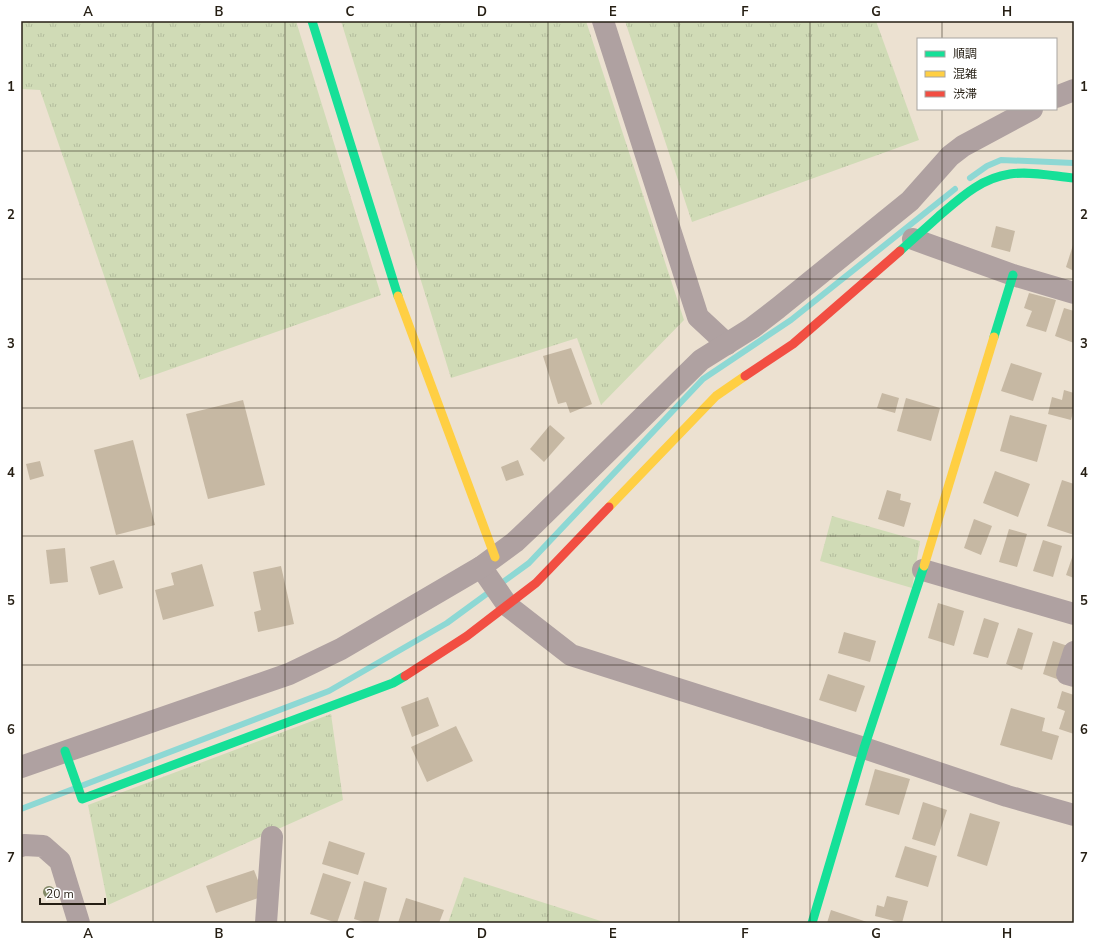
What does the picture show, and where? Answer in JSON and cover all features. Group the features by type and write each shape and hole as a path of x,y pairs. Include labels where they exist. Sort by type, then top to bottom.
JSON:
{"street":[{"path":"312,21 398,297 488,562 508,606 571,654 864,748 1007,796 1073,813"},
{"path":"603,21 698,317 727,344"},
{"path":"1057,97 1074,90"},
{"path":"21,767 289,674 341,649 488,562 515,542 534,524 701,360 752,328 910,201 950,156 963,146 1030,110"},
{"path":"65,751 82,799 393,683 426,664 508,606 536,583 716,396 792,344 966,193 993,178 1006,174 1024,173 1074,178"},
{"path":"913,239 1013,275 1074,293"},
{"path":"812,923 864,748 923,570 1013,275"},
{"path":"923,570 1074,614"},
{"path":"1074,652 1067,674 1074,676"},
{"path":"266,923 272,837"},
{"path":"21,846 44,846 60,861 80,923"}],"green space":[{"path":"21,21 296,21 381,295 140,380 40,90 21,89"},
{"path":"341,21 586,21 684,320 601,405 577,338 451,378"},
{"path":"625,21 876,21 919,140 692,222"},
{"path":"832,516 920,541 912,588 820,561"},
{"path":"331,714 343,800 108,905 88,805"},
{"path":"464,877 607,923 448,923"}],"building":[{"path":"996,226 1015,231 1010,252 991,247"},
{"path":"1074,242 1074,271 1066,267"},
{"path":"1029,293 1056,300 1046,332 1026,326 1032,311 1024,308"},
{"path":"1064,308 1074,311 1074,343 1055,336"},
{"path":"571,348 592,404 570,413 566,402 558,404 543,356"},
{"path":"1011,363 1042,373 1033,401 1001,391"},
{"path":"1064,390 1074,393 1074,408 1071,420 1048,414 1052,397 1062,400"},
{"path":"882,393 899,398 895,413 877,408"},
{"path":"906,398 940,408 931,441 897,431"},
{"path":"243,400 265,485 208,499 186,414"},
{"path":"1010,415 1047,425 1037,462 1000,451"},
{"path":"550,425 565,438 544,462 530,449"},
{"path":"133,440 155,525 116,535 94,450"},
{"path":"518,460 524,475 506,481 501,467"},
{"path":"40,461 44,476 30,480 26,464"},
{"path":"995,471 1030,484 1018,517 983,503"},
{"path":"1062,480 1074,484 1074,535 1047,526"},
{"path":"887,490 901,494 900,500 911,503 904,527 878,519"},
{"path":"974,519 992,526 981,555 964,548"},
{"path":"1009,529 1027,534 1017,567 999,562"},
{"path":"1043,540 1062,546 1053,577 1033,571"},
{"path":"65,548 68,582 50,584 46,550"},
{"path":"1074,552 1074,578 1066,575"},
{"path":"114,560 123,588 99,595 90,567"},
{"path":"202,564 214,606 163,620 155,590 174,585 171,573"},
{"path":"281,566 294,624 258,632 254,612 261,610 253,572"},
{"path":"938,603 964,611 954,646 928,638"},
{"path":"984,618 999,623 988,658 973,654"},
{"path":"1018,628 1033,633 1022,670 1006,664"},
{"path":"844,632 876,641 870,662 838,653"},
{"path":"1053,641 1068,646 1057,679 1043,674"},
{"path":"828,674 865,686 856,712 819,700"},
{"path":"1062,691 1074,695 1074,734 1059,729 1065,711 1057,708"},
{"path":"428,697 439,726 412,737 401,707"},
{"path":"1011,708 1045,718 1042,731 1059,736 1052,760 1000,745"},
{"path":"456,726 473,761 427,782 411,747"},
{"path":"875,769 910,779 899,815 865,805"},
{"path":"923,802 947,810 935,846 912,839"},
{"path":"970,813 1000,822 987,866 957,856"},
{"path":"329,841 365,853 358,875 322,864"},
{"path":"905,846 937,856 928,887 895,877"},
{"path":"254,870 264,896 216,913 206,886"},
{"path":"323,873 351,882 337,923 310,914"},
{"path":"364,881 387,888 378,923 367,923 354,919"},
{"path":"887,896 908,901 902,923 875,916 877,905 884,907"},
{"path":"406,898 444,910 439,923 398,923"},
{"path":"831,910 870,923 827,923"}],"waterway":[{"path":"970,178 987,166 1001,160 1074,163"},
{"path":"21,809 329,691 447,623 529,563 703,379 791,320 955,189"}],"traffic: fast":[{"path":"312,21 398,296"},
{"path":"900,251 963,196 980,184 999,176 1018,173 1034,173 1074,178"},
{"path":"994,337 1013,275"},
{"path":"812,923 864,748 924,566"},
{"path":"65,751 82,799 393,683 405,676"}],"traffic: slow":[{"path":"398,296 495,557"},
{"path":"924,566 994,337"},
{"path":"609,507 716,396 745,376"}],"traffic: jam":[{"path":"745,376 793,344 900,251"},
{"path":"405,676 467,636 536,583 609,507"}]}
